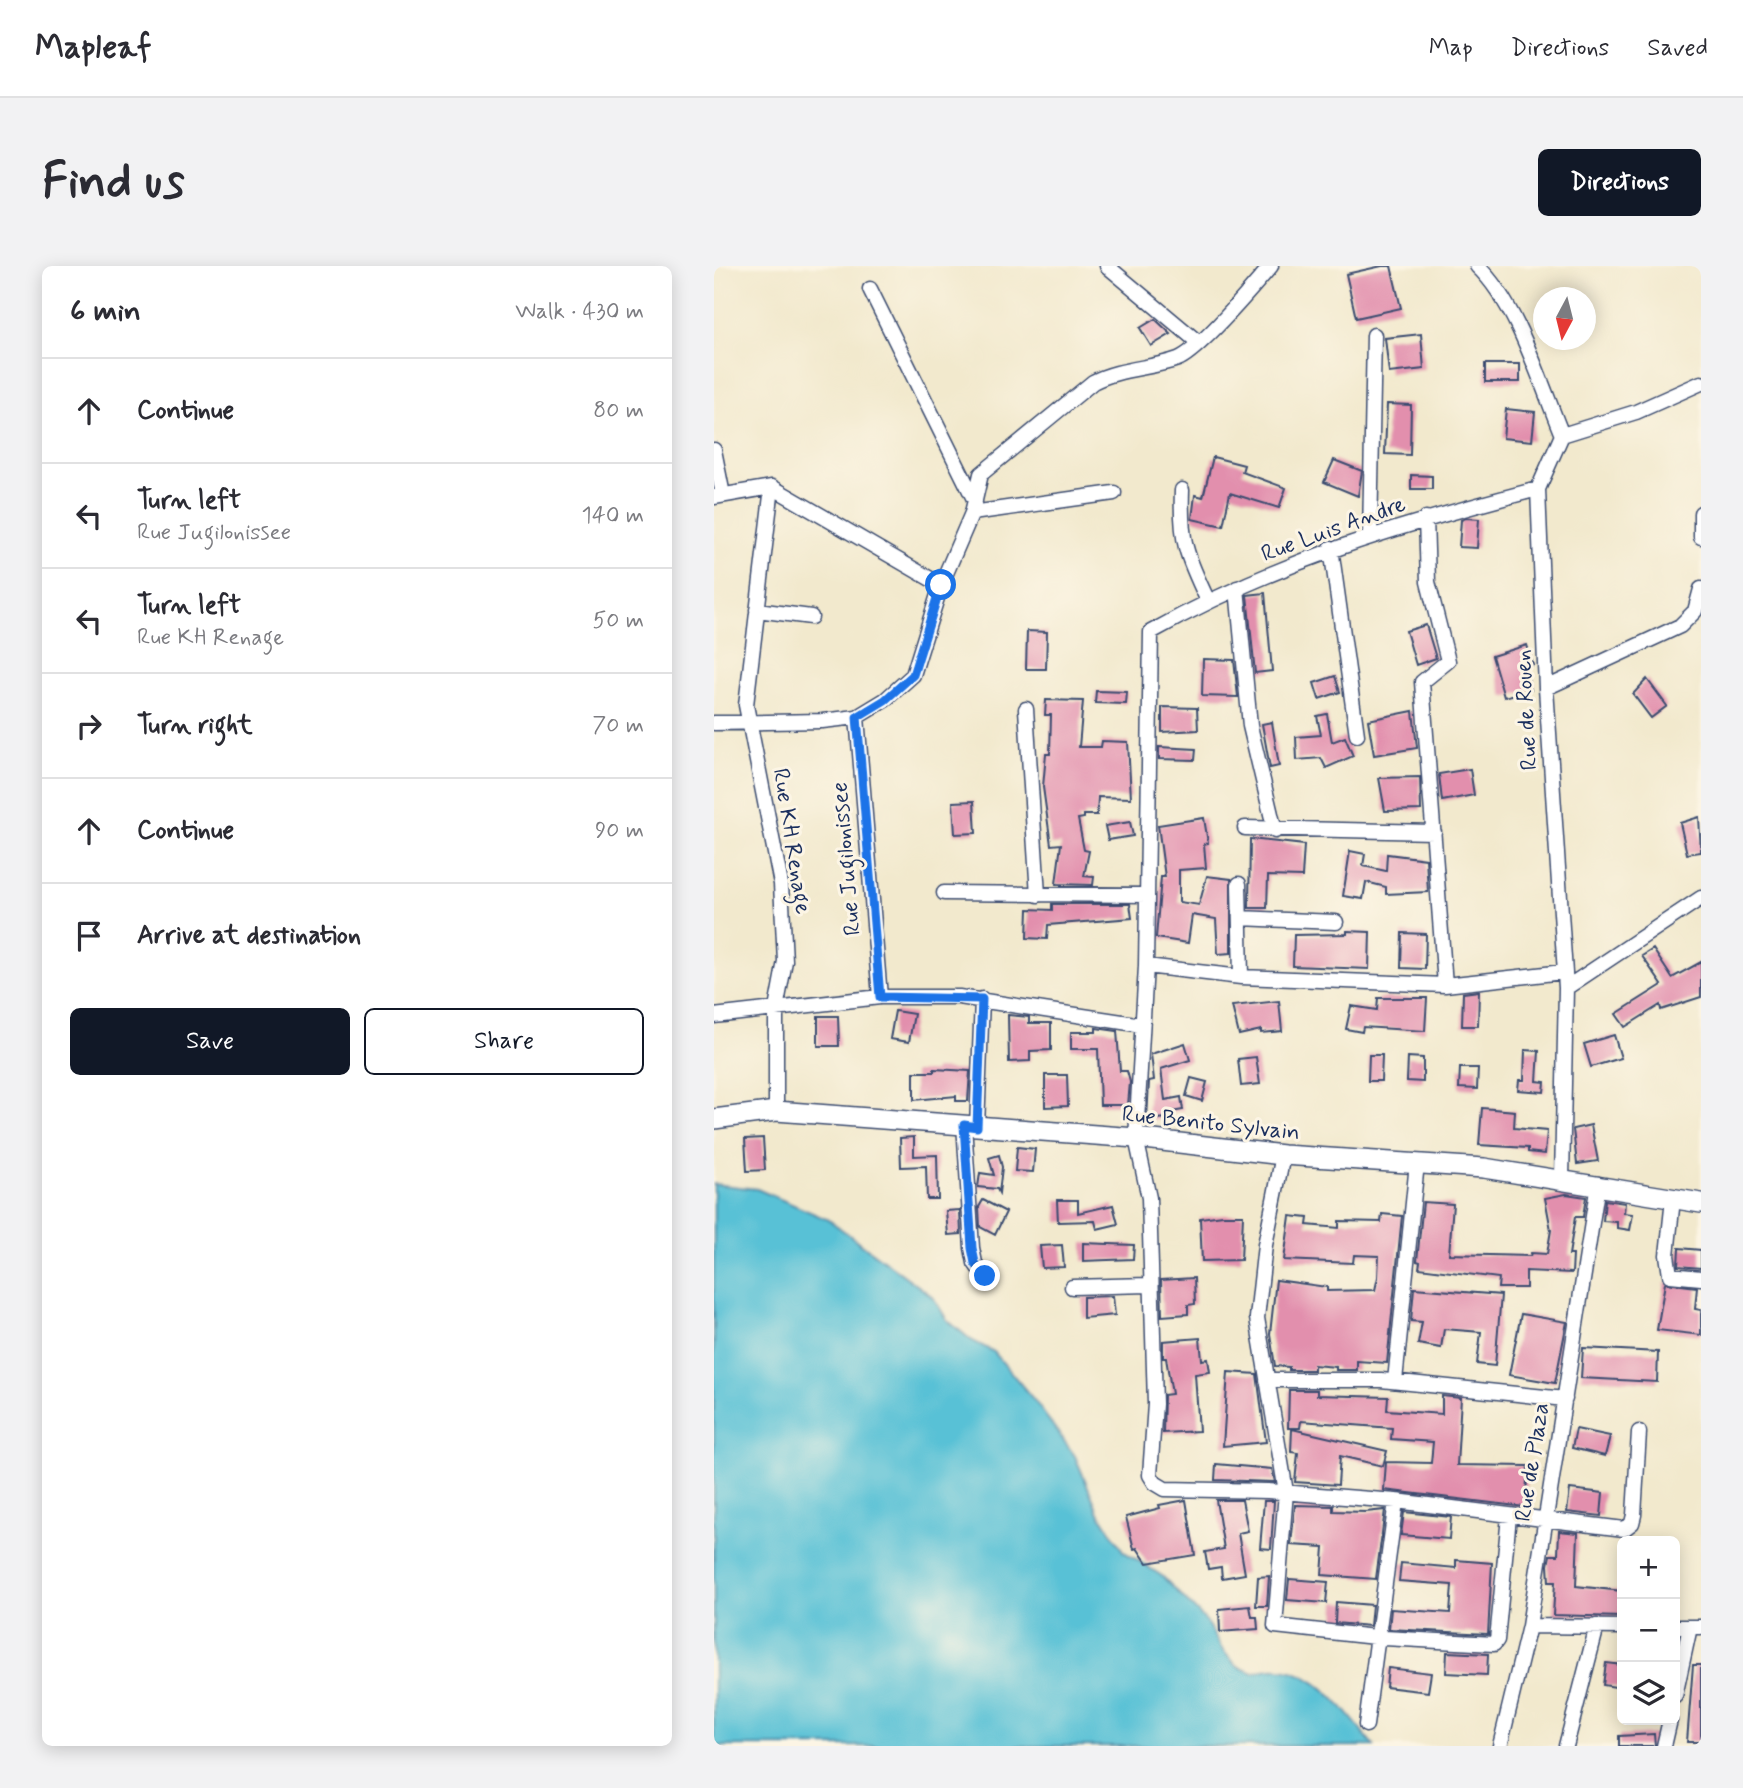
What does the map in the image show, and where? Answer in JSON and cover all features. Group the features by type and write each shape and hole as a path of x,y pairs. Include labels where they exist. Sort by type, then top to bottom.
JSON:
{"main road":[{"name":"Rue Benito Sylvain","path":"714,1119 776,1111 1136,1138 1283,1155 1484,1168 1562,1178 1701,1203"}],"street":[{"path":"1107,266 1199,343"},
{"path":"714,723 857,717 885,700 913,675 941,585 973,507 981,474 1093,382 1108,374 1180,359 1199,343 1271,266"},
{"path":"1477,266 1488,276 1515,324 1562,435 1636,412 1701,383"},
{"path":"870,289 973,507"},
{"path":"1370,536 1374,335"},
{"name":"Rue de Rouen","path":"1562,435 1538,489 1546,688 1566,988 1562,1178"},
{"path":"714,450 719,496 772,487 941,585"},
{"name":"Rue KH Renage","path":"772,487 746,705 762,775 781,884 785,961 776,1009 776,1111"},
{"name":"Rue Luis Andre","path":"1147,895 1151,632 1208,601 1331,548 1426,518 1538,489"},
{"path":"1182,490 1180,530 1190,564 1208,601"},
{"path":"973,507 1114,494"},
{"path":"1701,513 1701,537"},
{"path":"1426,518 1428,582 1448,661 1422,682 1445,985"},
{"path":"1331,548 1357,735"},
{"path":"1237,589 1250,726 1275,831"},
{"path":"1546,688 1680,626 1695,611 1701,589"},
{"path":"757,610 811,617"},
{"path":"1026,709 1038,895"},
{"name":"Rue Jugilonissee","path":"857,717 880,997"},
{"path":"1245,828 1275,831 1434,832"},
{"path":"1239,884 1241,977"},
{"path":"944,893 1147,895 1146,966 1136,1138 1149,1198 1149,1285 1155,1404 1150,1475 1155,1483 1165,1489 1286,1492 1396,1501 1544,1522 1624,1530 1632,1523 1639,1432"},
{"path":"1566,988 1701,898"},
{"path":"1240,918 1336,922"},
{"path":"1146,966 1241,977 1445,985 1563,972"},
{"path":"714,1016 880,997 982,999 1142,1025"},
{"path":"982,999 970,1126 972,1248 975,1263 985,1276"},
{"path":"1283,1155 1265,1245 1257,1318 1286,1492 1275,1626 1376,1638 1494,1644 1497,1640 1510,1516"},
{"path":"1395,1381 1417,1163"},
{"name":"Rue de Plaza","path":"1500,1746 1529,1626 1598,1184"},
{"path":"1673,1199 1667,1255 1670,1275 1701,1278"},
{"path":"1072,1287 1149,1285"},
{"path":"1267,1380 1395,1381 1565,1399"},
{"path":"1366,1725 1396,1501"},
{"path":"1529,1626 1617,1627"},
{"path":"1566,1746 1597,1626"},
{"path":"1680,1671 1689,1627"},
{"path":"1664,1746 1669,1725"}],"water":[{"path":"714,1184 757,1189 829,1220 933,1297 947,1320 971,1340 994,1352 1034,1400 1075,1456 1098,1511 1123,1551 1162,1576 1205,1620 1223,1651 1238,1667 1254,1673 1273,1669 1291,1671 1308,1678 1337,1702 1374,1746 714,1746"}],"building":[{"path":"1391,266 1401,308 1356,318 1346,274"},
{"path":"1155,319 1171,334 1151,346 1140,328"},
{"path":"1421,334 1424,369 1389,373 1385,338"},
{"path":"1485,364 1520,364 1520,382 1485,382"},
{"path":"1387,404 1411,405 1410,455 1385,454"},
{"path":"1506,409 1535,412 1532,441 1503,438"},
{"path":"1213,457 1244,465 1242,472 1286,488 1279,508 1230,493 1223,526 1192,519 1195,495 1203,497"},
{"path":"1334,460 1362,471 1358,496 1324,482"},
{"path":"1411,475 1432,476 1432,489 1411,489"},
{"path":"1479,519 1477,548 1459,547 1461,520"},
{"path":"1265,593 1272,671 1255,673 1247,595"},
{"path":"1426,625 1436,658 1416,665 1406,631"},
{"path":"1027,631 1047,632 1046,669 1026,669"},
{"path":"1527,645 1533,665 1525,667 1531,690 1504,697 1492,656"},
{"path":"1203,659 1234,660 1238,697 1202,696"},
{"path":"1335,676 1340,692 1319,699 1314,683"},
{"path":"1647,679 1667,706 1651,718 1633,694"},
{"path":"1096,691 1127,692 1126,704 1095,703"},
{"path":"1046,700 1083,701 1079,747 1101,747 1102,741 1128,742 1131,798 1098,797 1097,815 1084,815 1084,818 1078,819 1084,850 1089,851 1084,876 1094,877 1093,885 1056,884 1061,844 1051,845 1043,787 1046,754 1050,754 1051,715 1045,715"},
{"path":"1162,707 1197,708 1198,730 1162,732"},
{"path":"1413,711 1417,748 1374,755 1368,720"},
{"path":"1327,714 1332,742 1345,737 1353,756 1326,768 1321,758 1297,760 1296,737 1321,735 1317,716"},
{"path":"1272,722 1279,766 1270,768 1262,724"},
{"path":"1159,747 1196,749 1195,760 1159,759"},
{"path":"1470,769 1474,795 1442,801 1439,774"},
{"path":"1420,777 1421,810 1385,811 1379,778"},
{"path":"974,801 976,833 955,834 953,802"},
{"path":"1699,817 1701,852 1687,854 1680,823"},
{"path":"1204,818 1208,843 1204,844 1206,868 1179,870 1179,902 1199,905 1207,876 1231,879 1231,953 1218,954 1216,919 1192,915 1188,943 1156,938 1161,877 1165,877 1158,825"},
{"path":"1130,822 1133,836 1108,840 1105,826"},
{"path":"1250,839 1304,845 1302,877 1268,876 1267,908 1249,908"},
{"path":"1350,851 1365,854 1363,866 1386,871 1387,854 1426,859 1428,892 1386,894 1386,887 1366,882 1363,899 1343,896"},
{"path":"1052,904 1130,904 1132,918 1048,925 1047,939 1027,938 1028,909 1052,910"},
{"path":"1347,931 1370,932 1369,969 1293,966 1294,935 1347,934"},
{"path":"1402,933 1426,934 1425,969 1401,968"},
{"path":"1653,949 1672,978 1701,962 1701,997 1661,1010 1660,1005 1625,1027 1616,1014 1662,985 1642,956"},
{"path":"1479,991 1478,1026 1462,1026 1463,993"},
{"path":"1378,998 1427,998 1425,1031 1363,1027 1362,1032 1346,1029 1351,1006 1377,1010"},
{"path":"1279,1001 1282,1031 1261,1033 1261,1030 1239,1035 1232,1006"},
{"path":"895,1011 914,1014 909,1042 890,1039"},
{"path":"1008,1015 1029,1017 1029,1023 1051,1023 1051,1050 1030,1051 1030,1061 1009,1062"},
{"path":"818,1016 838,1016 839,1046 818,1046"},
{"path":"1096,1028 1117,1031 1120,1071 1127,1071 1130,1082 1128,1105 1100,1105 1098,1049 1071,1049 1071,1032 1096,1032"},
{"path":"1614,1035 1621,1058 1591,1067 1584,1044"},
{"path":"1185,1043 1190,1060 1161,1069 1165,1100 1181,1097 1183,1110 1166,1113 1167,1118 1147,1120 1149,1081 1154,1080 1151,1054"},
{"path":"1525,1050 1539,1051 1537,1081 1545,1082 1544,1092 1518,1090 1519,1080 1524,1080"},
{"path":"1369,1055 1382,1055 1381,1081 1368,1081"},
{"path":"1256,1057 1260,1084 1241,1086 1238,1059"},
{"path":"1408,1057 1423,1058 1423,1082 1407,1081"},
{"path":"1460,1068 1478,1068 1477,1089 1459,1088"},
{"path":"934,1069 970,1071 968,1101 956,1101 956,1096 914,1100 914,1072 934,1072"},
{"path":"1045,1075 1067,1075 1068,1106 1045,1107"},
{"path":"1191,1078 1207,1082 1202,1101 1186,1096"},
{"path":"1482,1108 1515,1111 1514,1128 1547,1131 1545,1154 1528,1152 1528,1148 1479,1145"},
{"path":"1591,1125 1598,1161 1577,1164 1573,1129"},
{"path":"914,1137 914,1156 937,1155 938,1199 927,1199 926,1166 901,1167 900,1138"},
{"path":"763,1138 765,1170 747,1171 745,1139"},
{"path":"1017,1147 1035,1149 1033,1172 1015,1171"},
{"path":"999,1155 1002,1167 999,1193 997,1189 978,1187 980,1173 994,1175 989,1158"},
{"path":"1566,1194 1586,1197 1583,1217 1575,1217 1569,1255 1573,1255 1572,1273 1526,1271 1526,1288 1498,1288 1499,1278 1419,1268 1420,1262 1417,1261 1423,1202 1453,1204 1449,1254 1530,1256 1531,1253 1547,1254 1551,1230 1545,1198"},
{"path":"983,1200 1006,1212 995,1235 980,1227 979,1207"},
{"path":"1057,1200 1078,1200 1078,1213 1113,1205 1118,1224 1097,1229 1095,1221 1058,1222"},
{"path":"1605,1200 1625,1203 1624,1213 1633,1214 1630,1230 1617,1228 1617,1222 1603,1221"},
{"path":"960,1210 961,1234 948,1235 946,1211"},
{"path":"1382,1214 1402,1216 1387,1363 1357,1361 1357,1370 1336,1370 1336,1367 1314,1365 1314,1370 1289,1370 1289,1367 1275,1366 1270,1334 1276,1280 1327,1287 1327,1291 1375,1290 1378,1277 1379,1256 1354,1255 1353,1263 1284,1260 1290,1216 1308,1218 1307,1225 1339,1228 1339,1221 1381,1222"},
{"path":"1243,1215 1241,1260 1202,1261 1200,1218"},
{"path":"1083,1243 1134,1245 1133,1259 1083,1261"},
{"path":"1062,1245 1064,1267 1042,1268 1040,1246"},
{"path":"1679,1248 1701,1250 1701,1268 1678,1266"},
{"path":"1194,1278 1195,1304 1188,1305 1188,1314 1162,1316 1161,1280"},
{"path":"1665,1283 1697,1287 1695,1309 1701,1310 1701,1335 1657,1330"},
{"path":"1414,1288 1501,1295 1495,1366 1477,1364 1481,1332 1444,1329 1441,1348 1418,1344 1422,1322 1411,1321"},
{"path":"1113,1296 1115,1315 1083,1318 1083,1297"},
{"path":"1521,1314 1567,1322 1555,1383 1509,1375"},
{"path":"1200,1338 1202,1360 1208,1359 1210,1372 1195,1374 1199,1431 1163,1433 1164,1395 1172,1394 1166,1358 1163,1358 1163,1341"},
{"path":"1583,1348 1658,1352 1657,1382 1581,1378"},
{"path":"1228,1372 1257,1374 1266,1442 1223,1446"},
{"path":"1289,1390 1317,1390 1317,1395 1388,1397 1387,1410 1442,1414 1442,1396 1461,1398 1457,1465 1528,1466 1525,1507 1384,1490 1386,1462 1431,1463 1433,1442 1391,1439 1392,1428 1301,1421 1300,1428 1288,1428"},
{"path":"1292,1429 1387,1451 1383,1466 1340,1456 1338,1485 1295,1482 1298,1453 1291,1452"},
{"path":"1576,1429 1610,1436 1605,1456 1572,1448"},
{"path":"1216,1464 1272,1469 1275,1482 1215,1480"},
{"path":"1570,1489 1603,1493 1601,1516 1567,1512"},
{"path":"1186,1500 1195,1555 1147,1563 1137,1548 1134,1549 1126,1517 1160,1508 1159,1505"},
{"path":"1216,1500 1242,1500 1248,1531 1238,1533 1245,1574 1222,1578 1221,1567 1208,1569 1205,1552 1224,1549"},
{"path":"1264,1501 1274,1501 1271,1549 1260,1548"},
{"path":"1295,1505 1333,1506 1333,1511 1385,1510 1376,1579 1322,1575 1324,1547 1291,1545"},
{"path":"1404,1512 1451,1517 1449,1539 1401,1535"},
{"path":"1559,1531 1578,1533 1576,1586 1617,1590 1617,1617 1553,1615 1555,1582 1549,1582 1548,1565 1550,1555 1558,1555"},
{"path":"1456,1560 1492,1563 1488,1634 1389,1629 1391,1609 1450,1613 1452,1585 1399,1581 1401,1563 1456,1568"},
{"path":"1269,1576 1267,1606 1256,1606 1258,1577"},
{"path":"1289,1579 1328,1582 1326,1603 1287,1600"},
{"path":"1336,1602 1372,1605 1370,1626 1335,1623"},
{"path":"1250,1606 1252,1617 1257,1617 1258,1629 1220,1632 1219,1609"},
{"path":"1447,1652 1488,1654 1487,1675 1446,1673"},
{"path":"1606,1663 1617,1664 1617,1687 1603,1685"},
{"path":"1693,1665 1701,1665 1701,1742 1687,1742"},
{"path":"1388,1668 1431,1673 1428,1692 1386,1687"},
{"path":"1654,1734 1655,1746 1619,1746 1619,1736"}],"route":[{"path":"941,585 913,675 885,700 857,717 880,997 982,999 977,1127 964,1125 972,1248 975,1263 985,1276"}]}
